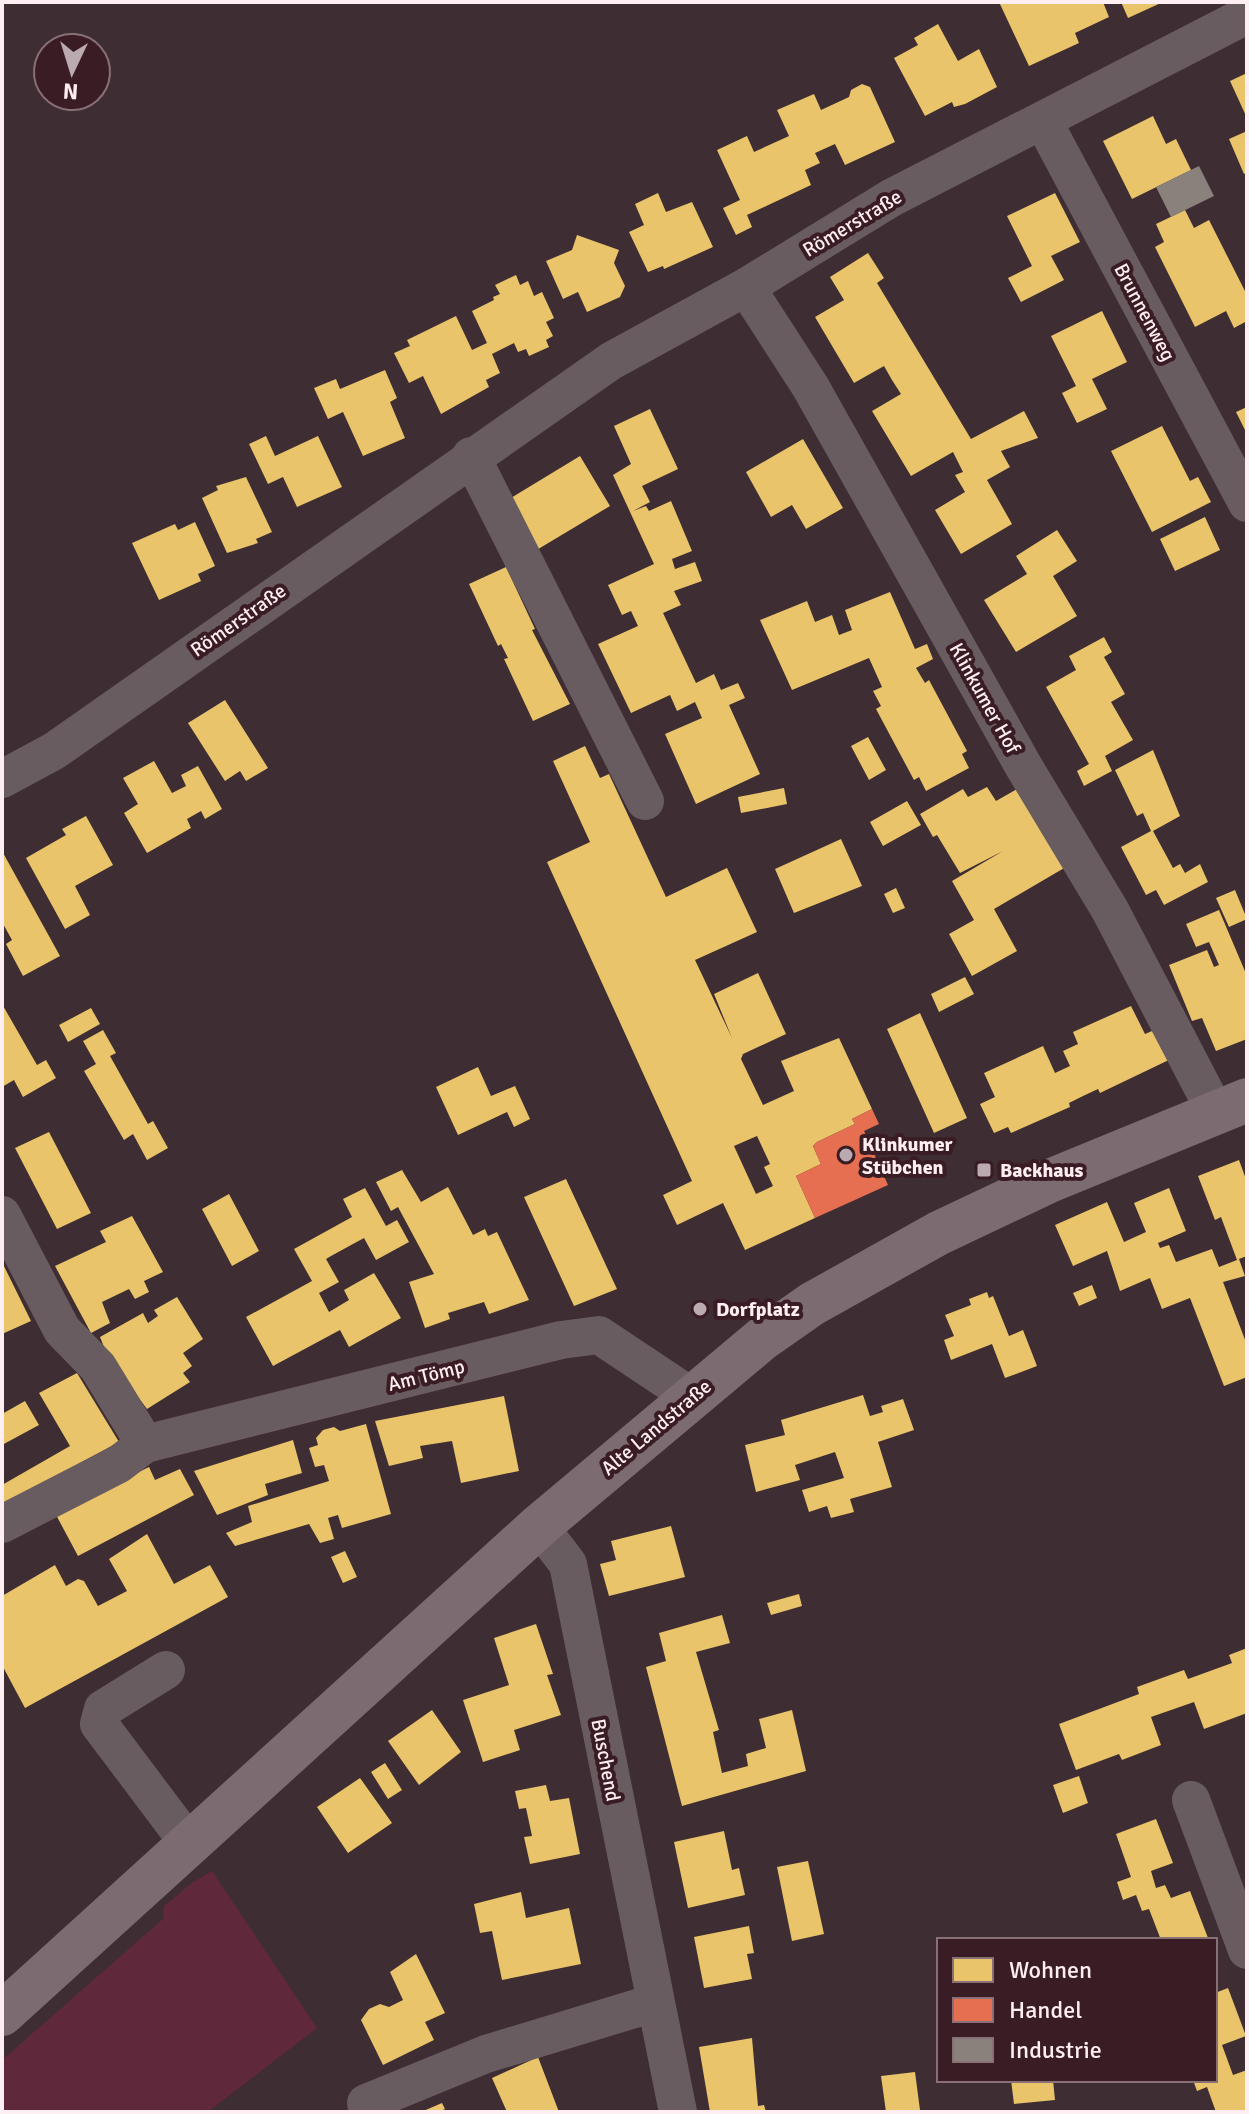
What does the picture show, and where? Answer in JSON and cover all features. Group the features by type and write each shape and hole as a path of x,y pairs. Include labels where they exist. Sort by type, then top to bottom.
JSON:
{"main road":[{"name":"Alte Landstraße","path":"2,2014 539,1526 787,1321 868,1270 1047,1182 1232,1106"}],"street":[{"name":"Römerstraße","path":"2,779 54,751 471,456 611,361 746,287 891,198 1247,15"},
{"name":"Brunnenweg","path":"1043,121 1247,503"},
{"name":"Klinkumer Hof","path":"746,287 810,386 1024,767 1232,1106"},
{"path":"471,456 645,801"},
{"path":"2,1215 62,1330 98,1367 145,1444"},
{"name":"Am Tömp","path":"2,1524 119,1464 145,1444 561,1340 599,1335 692,1397"},
{"name":"Buschend","path":"539,1526 568,1564 678,2112"},
{"path":"166,1670 103,1709 99,1724 190,1845"},
{"path":"1191,1800 1247,1950"},
{"path":"366,2103 486,2054 654,2003"}],"shaded area":[{"path":"212,1871 317,2028 208,2112 2,2112 2,2060 163,1919 164,1906"}],"building: Wohnen":[{"path":"999,2 1103,2 1109,17 1075,33 1079,43 1029,66"},
{"path":"1121,2 1163,2 1128,18"},
{"path":"938,24 958,61 979,49 997,87 965,104 954,107 952,102 925,116 894,58 918,45 914,38"},
{"path":"1247,73 1247,118 1230,81"},
{"path":"862,84 870,87 895,142 845,165 835,144 815,153 820,163 805,170 811,185 747,215 752,227 736,235 723,208 740,200 717,150 747,136 754,152 789,136 777,110 814,94 821,110 849,97 851,90"},
{"path":"1153,116 1166,144 1176,139 1191,170 1132,199 1103,141"},
{"path":"1247,131 1247,172 1244,174 1229,139"},
{"path":"658,193 666,212 692,202 713,247 664,269 663,266 648,272 629,232 644,225 635,204"},
{"path":"1055,193 1080,242 1051,256 1064,280 1021,302 1008,278 1032,266 1007,216"},
{"path":"1185,210 1194,228 1209,220 1247,295 1247,321 1234,328 1226,311 1195,327 1155,247 1164,242 1156,224"},
{"path":"577,235 619,250 614,263 625,286 620,297 587,312 578,292 563,299 546,261 572,250"},
{"path":"868,253 884,278 877,283 971,439 1024,411 1038,438 1001,451 1010,467 987,480 1012,524 961,554 935,510 965,492 955,475 963,472 953,452 911,476 872,411 901,394 884,366 854,383 815,317 844,300 830,277"},
{"path":"516,275 520,285 528,281 534,296 542,292 554,318 546,322 553,336 546,340 549,347 529,356 526,349 518,352 514,343 492,354 500,373 486,380 489,387 441,414 423,376 409,383 394,353 410,346 407,340 456,316 472,350 487,343 472,311 500,294 495,285"},
{"path":"1102,311 1127,362 1092,379 1107,409 1077,423 1062,393 1076,386 1051,336"},
{"path":"385,370 397,398 390,402 405,438 363,456 343,412 328,419 314,388 336,379 340,389"},
{"path":"1247,407 1247,434 1236,412"},
{"path":"650,409 678,469 642,486 650,502 633,511 646,506 649,511 671,501 692,551 672,559 675,569 695,562 702,581 674,591 681,605 663,613 696,683 714,674 721,690 738,683 745,698 729,705 760,774 696,804 665,734 702,718 695,702 677,711 670,695 631,713 598,644 638,626 631,611 622,615 608,585 654,564 613,475 631,464 614,426"},
{"path":"1162,426 1190,481 1198,477 1211,502 1152,532 1111,451"},
{"path":"266,436 275,456 318,436 342,487 297,507 283,477 268,484 249,444"},
{"path":"803,439 843,508 806,529 792,505 771,517 746,472"},
{"path":"580,456 610,506 535,551 506,501"},
{"path":"246,477 272,532 256,539 258,543 227,553 202,498 218,490 216,486"},
{"path":"1205,517 1220,550 1175,571 1160,539"},
{"path":"195,522 215,566 198,574 201,581 159,600 132,543 175,524 178,530"},
{"path":"1057,530 1077,561 1053,576 1077,616 1016,652 984,600 1027,574 1016,556"},
{"path":"506,567 535,629 532,630 570,704 533,721 504,659 508,658 501,644 498,646 469,584"},
{"path":"890,592 915,649 927,644 933,659 916,668 925,683 929,680 967,751 962,754 969,768 926,791 919,777 914,780 876,709 881,706 873,691 882,687 869,658 792,690 760,620 807,601 815,622 832,615 839,635 852,630 845,610"},
{"path":"1104,637 1112,652 1104,657 1125,694 1111,702 1133,740 1105,756 1112,771 1084,786 1077,771 1089,764 1046,687 1076,670 1069,656"},
{"path":"225,700 268,768 246,781 240,771 225,781 188,723"},
{"path":"868,737 886,770 869,780 851,746"},
{"path":"585,746 600,778 609,774 666,897 727,868 757,932 695,960 732,1038 714,994 758,973 786,1034 743,1054 741,1059 763,1105 794,1091 781,1061 839,1038 872,1109 852,1119 855,1124 817,1142 813,1146 821,1164 796,1176 815,1218 745,1250 723,1203 677,1225 663,1195 692,1181 547,862 590,842 553,761","holes":["757,1136 770,1164 764,1167 773,1186 756,1194 734,1146"]},
{"path":"1153,750 1180,816 1153,831 1173,868 1180,864 1185,873 1200,864 1208,882 1164,905 1156,890 1146,895 1121,847 1151,831 1143,813 1137,816 1115,770"},
{"path":"154,761 172,793 186,786 181,775 198,766 222,809 205,819 201,811 187,819 191,828 147,853 124,813 138,804 123,778"},
{"path":"1024,785 1071,864 994,909 1017,951 972,976 949,934 974,920 952,881 1003,851 960,873 920,814 963,789 968,797 987,787 996,801"},
{"path":"784,788 787,804 741,813 738,797"},
{"path":"907,801 921,825 883,846 870,822"},
{"path":"86,816 113,865 75,886 90,915 65,929 26,858 66,835 62,829"},
{"path":"841,839 862,886 794,913 775,869"},
{"path":"2,851 60,956 23,976 6,944 12,940 2,922"},
{"path":"896,888 905,908 893,913 884,894"},
{"path":"1235,890 1247,919 1229,927 1216,898"},
{"path":"1219,910 1247,976 1247,1039 1216,1051 1202,1018 1192,1021 1169,965 1207,950 1214,967 1219,965 1209,942 1196,947 1186,924"},
{"path":"965,977 974,994 939,1012 931,994"},
{"path":"2,1004 37,1065 46,1060 56,1078 23,1097 14,1080 2,1087"},
{"path":"1131,1006 1145,1034 1159,1028 1173,1058 1100,1093 1098,1089 1069,1103 1070,1107 1011,1133 1008,1127 994,1133 980,1104 995,1097 984,1073 1043,1046 1055,1073 1070,1066 1063,1051 1078,1044 1073,1032"},
{"path":"91,1008 100,1024 68,1042 59,1025"},
{"path":"920,1013 967,1118 934,1133 887,1029"},
{"path":"103,1030 116,1053 110,1056 148,1124 153,1121 168,1148 147,1160 133,1134 124,1140 84,1071 96,1064 83,1041"},
{"path":"478,1067 491,1096 515,1086 530,1119 514,1127 507,1112 458,1135 436,1087"},
{"path":"49,1132 91,1213 57,1229 15,1148"},
{"path":"1239,1160 1247,1182 1247,1256 1239,1259 1245,1276 1223,1282 1247,1345 1247,1377 1224,1386 1190,1298 1162,1309 1150,1278 1120,1291 1107,1251 1073,1266 1055,1225 1107,1202 1124,1242 1146,1232 1134,1203 1169,1188 1186,1231 1158,1243 1160,1248 1169,1245 1176,1262 1212,1249 1219,1267 1237,1260 1221,1217 1215,1220 1198,1176"},
{"path":"402,1170 421,1202 448,1187 473,1235 485,1229 488,1236 497,1232 529,1300 489,1314 484,1302 448,1313 450,1319 425,1328 409,1282 434,1274 398,1207 391,1211 376,1182"},
{"path":"566,1179 617,1289 574,1306 524,1197"},
{"path":"365,1188 386,1226 397,1220 409,1242 376,1260 364,1238 331,1256 326,1259 339,1282 319,1293 329,1312 349,1300 344,1290 374,1273 401,1318 349,1347 340,1330 273,1366 246,1317 312,1281 294,1249 352,1217 343,1199"},
{"path":"229,1194 259,1251 232,1266 202,1209"},
{"path":"132,1216 163,1272 144,1281 149,1292 135,1299 129,1289 102,1302 110,1323 91,1333 55,1266 106,1242 100,1231"},
{"path":"2,1262 31,1321 2,1334"},
{"path":"1092,1285 1097,1298 1079,1306 1073,1293"},
{"path":"987,1292 989,1298 993,1296 1009,1336 1023,1330 1037,1366 1005,1378 992,1344 951,1360 944,1340 954,1336 945,1315 971,1305 969,1299"},
{"path":"177,1297 203,1339 183,1353 192,1366 183,1373 190,1382 147,1409 108,1357 100,1337 143,1313 148,1323 158,1316 154,1310"},
{"path":"77,1373 119,1442 2,1505 2,1485 70,1446 39,1393"},
{"path":"863,1395 870,1416 883,1412 881,1406 903,1399 914,1430 878,1442 892,1487 850,1499 854,1512 831,1518 827,1506 809,1512 802,1490 844,1478 835,1452 795,1465 800,1480 756,1492 745,1445 785,1435 781,1420"},
{"path":"504,1396 519,1471 461,1483 452,1441 420,1446 423,1458 389,1466 375,1421"},
{"path":"25,1401 39,1425 2,1445 2,1414"},
{"path":"366,1424 391,1514 342,1528 338,1515 328,1518 334,1539 320,1543 309,1524 235,1546 226,1533 252,1522 248,1506 329,1481 324,1465 315,1467 309,1448 318,1445 316,1438 323,1430 334,1427 340,1431"},
{"path":"293,1440 302,1473 265,1484 268,1495 217,1515 194,1471"},
{"path":"149,1467 155,1480 180,1469 194,1495 78,1556 55,1513"},
{"path":"671,1526 685,1577 609,1596 600,1564 616,1560 611,1541"},
{"path":"147,1534 174,1584 210,1565 228,1597 25,1708 2,1665 2,1596 55,1565 66,1586 78,1579 84,1581 98,1606 127,1591 109,1559"},
{"path":"345,1551 357,1577 343,1583 331,1557"},
{"path":"799,1594 802,1606 771,1615 767,1603"},
{"path":"722,1615 730,1643 696,1652 719,1730 713,1732 722,1773 748,1766 746,1754 766,1748 759,1719 792,1710 806,1771 682,1806 646,1667 666,1661 659,1633"},
{"path":"536,1624 553,1674 547,1675 561,1715 514,1730 520,1750 483,1762 463,1700 509,1685 494,1638"},
{"path":"1247,1648 1247,1713 1204,1729 1194,1702 1151,1717 1161,1745 1122,1760 1119,1754 1076,1770 1059,1724 1139,1694 1137,1687 1184,1670 1188,1679 1232,1663 1229,1655"},
{"path":"432,1710 461,1752 419,1785 388,1741"},
{"path":"385,1763 402,1790 388,1799 371,1772"},
{"path":"1079,1776 1088,1803 1063,1813 1053,1785"},
{"path":"360,1778 392,1823 348,1853 317,1807"},
{"path":"546,1785 550,1801 569,1798 580,1854 530,1864 524,1837 532,1836 526,1808 519,1809 515,1791"},
{"path":"1156,1819 1173,1863 1151,1871 1156,1888 1165,1885 1171,1898 1190,1891 1208,1938 1160,1938 1149,1909 1142,1911 1136,1895 1123,1900 1117,1882 1131,1877 1116,1834"},
{"path":"724,1831 732,1870 739,1868 745,1895 688,1908 674,1842"},
{"path":"808,1861 824,1934 792,1941 777,1867"},
{"path":"521,1892 526,1918 569,1908 581,1964 502,1980 492,1931 480,1933 474,1904"},
{"path":"749,1926 754,1953 747,1954 752,1979 704,1988 694,1937"},
{"path":"416,1954 445,2013 425,2022 434,2040 383,2065 361,2020 369,2009 380,2004 389,2007 403,2000 390,1972"},
{"path":"1228,1988 1246,2036 1222,2045 1233,2075 1247,2070 1247,2112 1216,2112 1207,2087 1197,2091 1194,2082 1217,2082 1217,1992"},
{"path":"752,2038 758,2106 764,2105 766,2112 710,2112 699,2047"},
{"path":"538,2057 559,2112 507,2112 492,2078"},
{"path":"915,2072 920,2110 886,2112 881,2076"},
{"path":"1011,2082 1053,2082 1055,2100 1014,2104"},
{"path":"442,2103 445,2109 439,2112 421,2112"}],"building: Handel":[{"name":"Klinkumer Stübchen","path":"872,1109 879,1124 864,1131 888,1185 815,1218 796,1176 821,1164 813,1146 817,1142 855,1124 852,1119"}],"building: Industrie":[{"path":"1199,166 1214,196 1171,217 1156,187"}],"place":[{"name":"Klinkumer Stübchen","path":"846,1155"},
{"name":"Backhaus","path":"984,1170"},
{"name":"Dorfplatz","path":"700,1309"}]}
